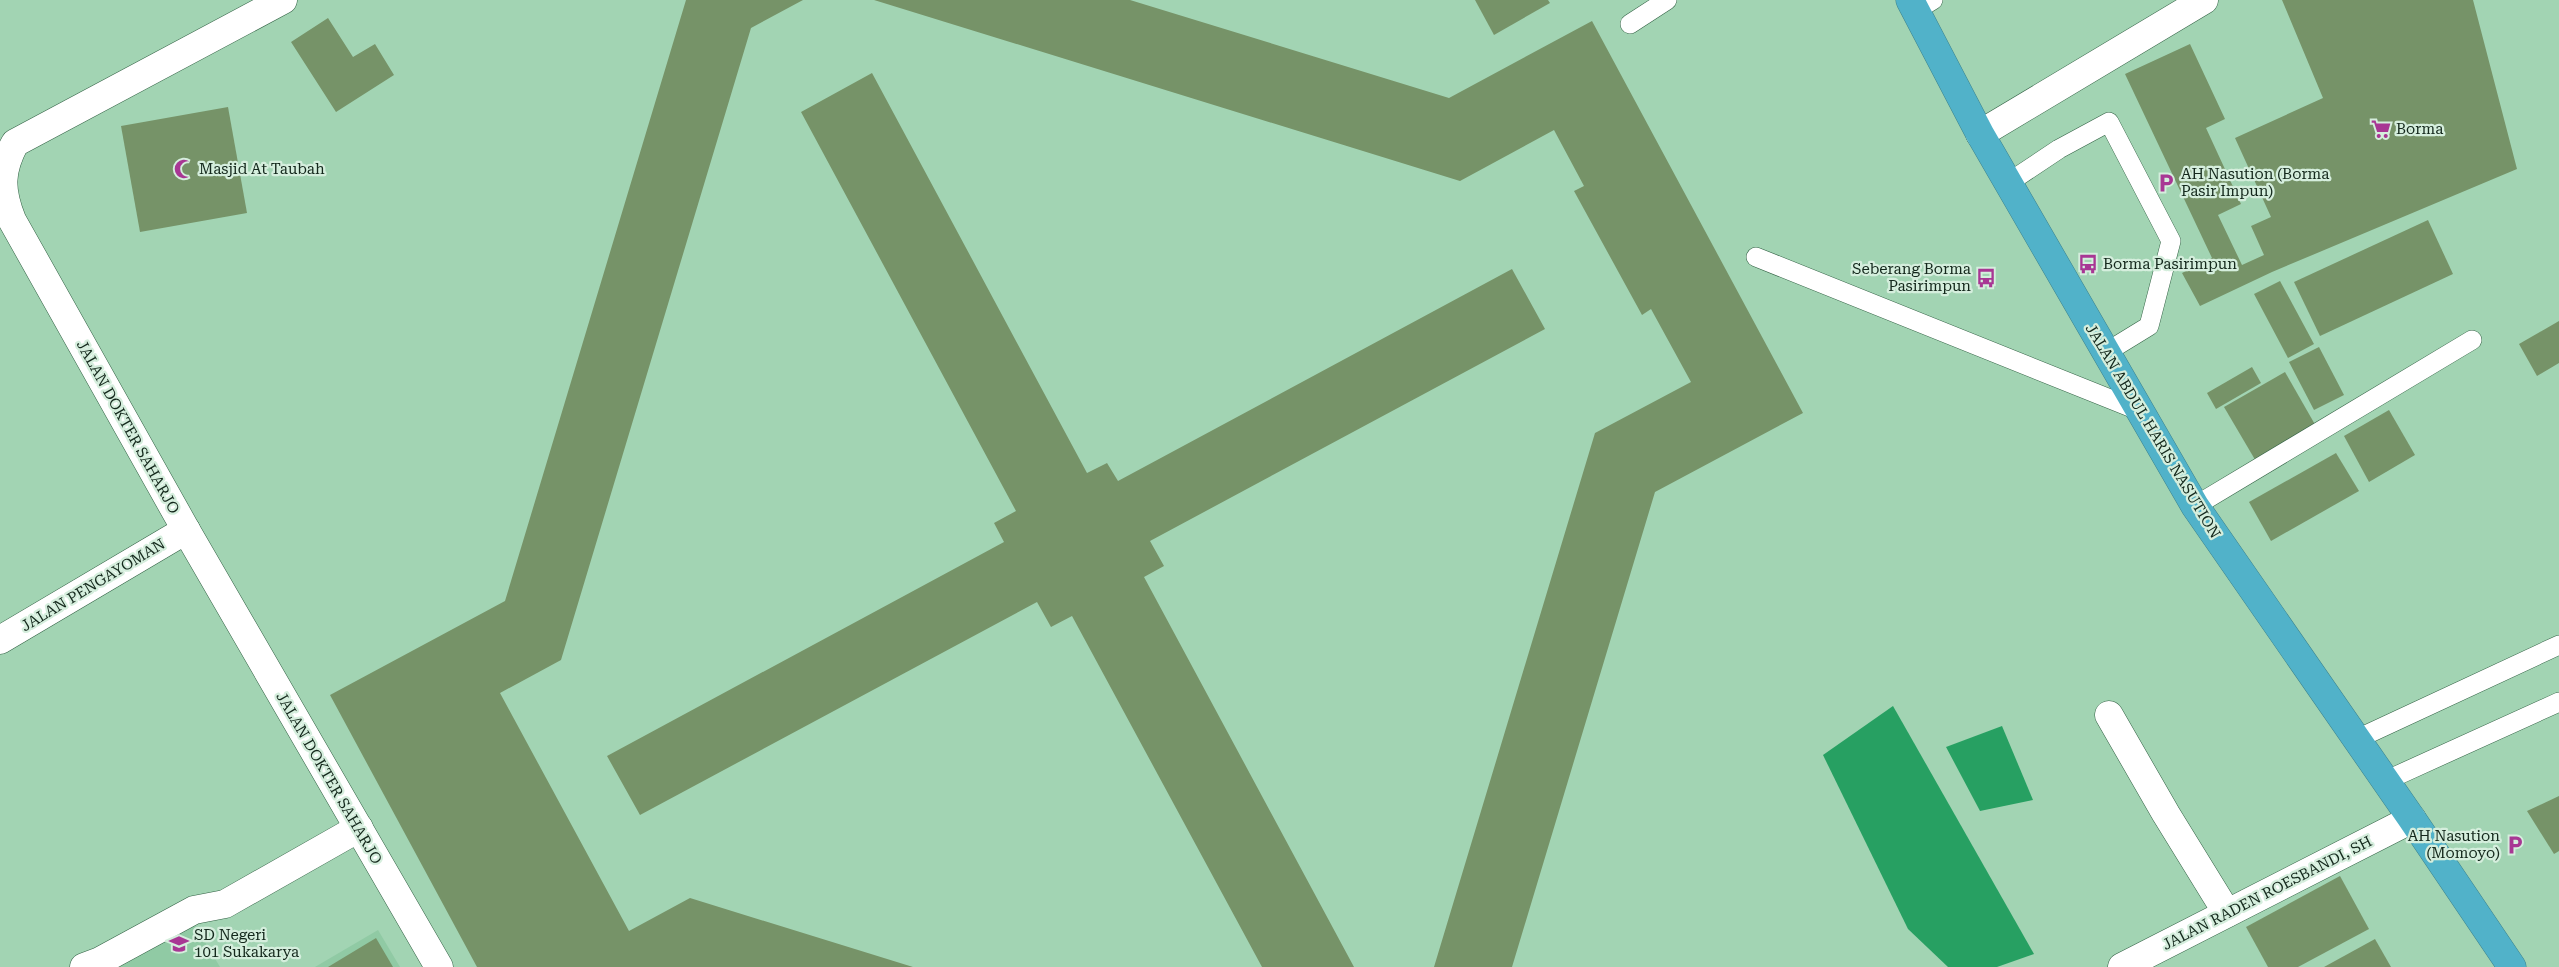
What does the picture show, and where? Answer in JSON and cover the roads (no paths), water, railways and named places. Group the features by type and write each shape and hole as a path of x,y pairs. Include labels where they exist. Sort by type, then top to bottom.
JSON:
{"highway":[{"name":"JALAN ABDUL HARIS NASUTION","path":"1919,4 1980,134 2195,506 2512,967"}],"street":[{"name":"JALAN DOKTER SAHARJO","path":"283,0 14,143 4,158 0,177 3,199 12,220 186,530 440,967"},
{"path":"1980,134 2204,0"},
{"name":"JALAN PENGAYOMAN","path":"0,640 186,530"},
{"path":"2109,715 2166,814 2227,913"},
{"name":"JALAN RADEN ROESBANDI, SH","path":"2122,967 2412,819"},
{"path":"84,967 100,961 194,910 225,904 358,828"}],"lane":[{"path":"1630,24 1667,0"},
{"path":"2008,183 2059,149 2109,122 2171,241 2149,326 2105,353"},
{"path":"1756,258 2140,411"},
{"path":"2195,506 2472,340"},
{"path":"2357,739 2559,645"},
{"path":"2385,781 2559,702"}],"place":[{"name":"Borma","path":"2381,129"},
{"name":"Masjid At Taubah","path":"184,169"},
{"name":"AH Nasution (Borma Pasir Impun)","path":"2166,183"},
{"name":"Borma Pasirimpun","path":"2088,264"},
{"name":"Seberang Borma Pasirimpun","path":"1986,278"},
{"name":"AH Nasution (Momoyo)","path":"2515,845"},
{"name":"SD Negeri 101 Sukakarya","path":"179,944"}]}
